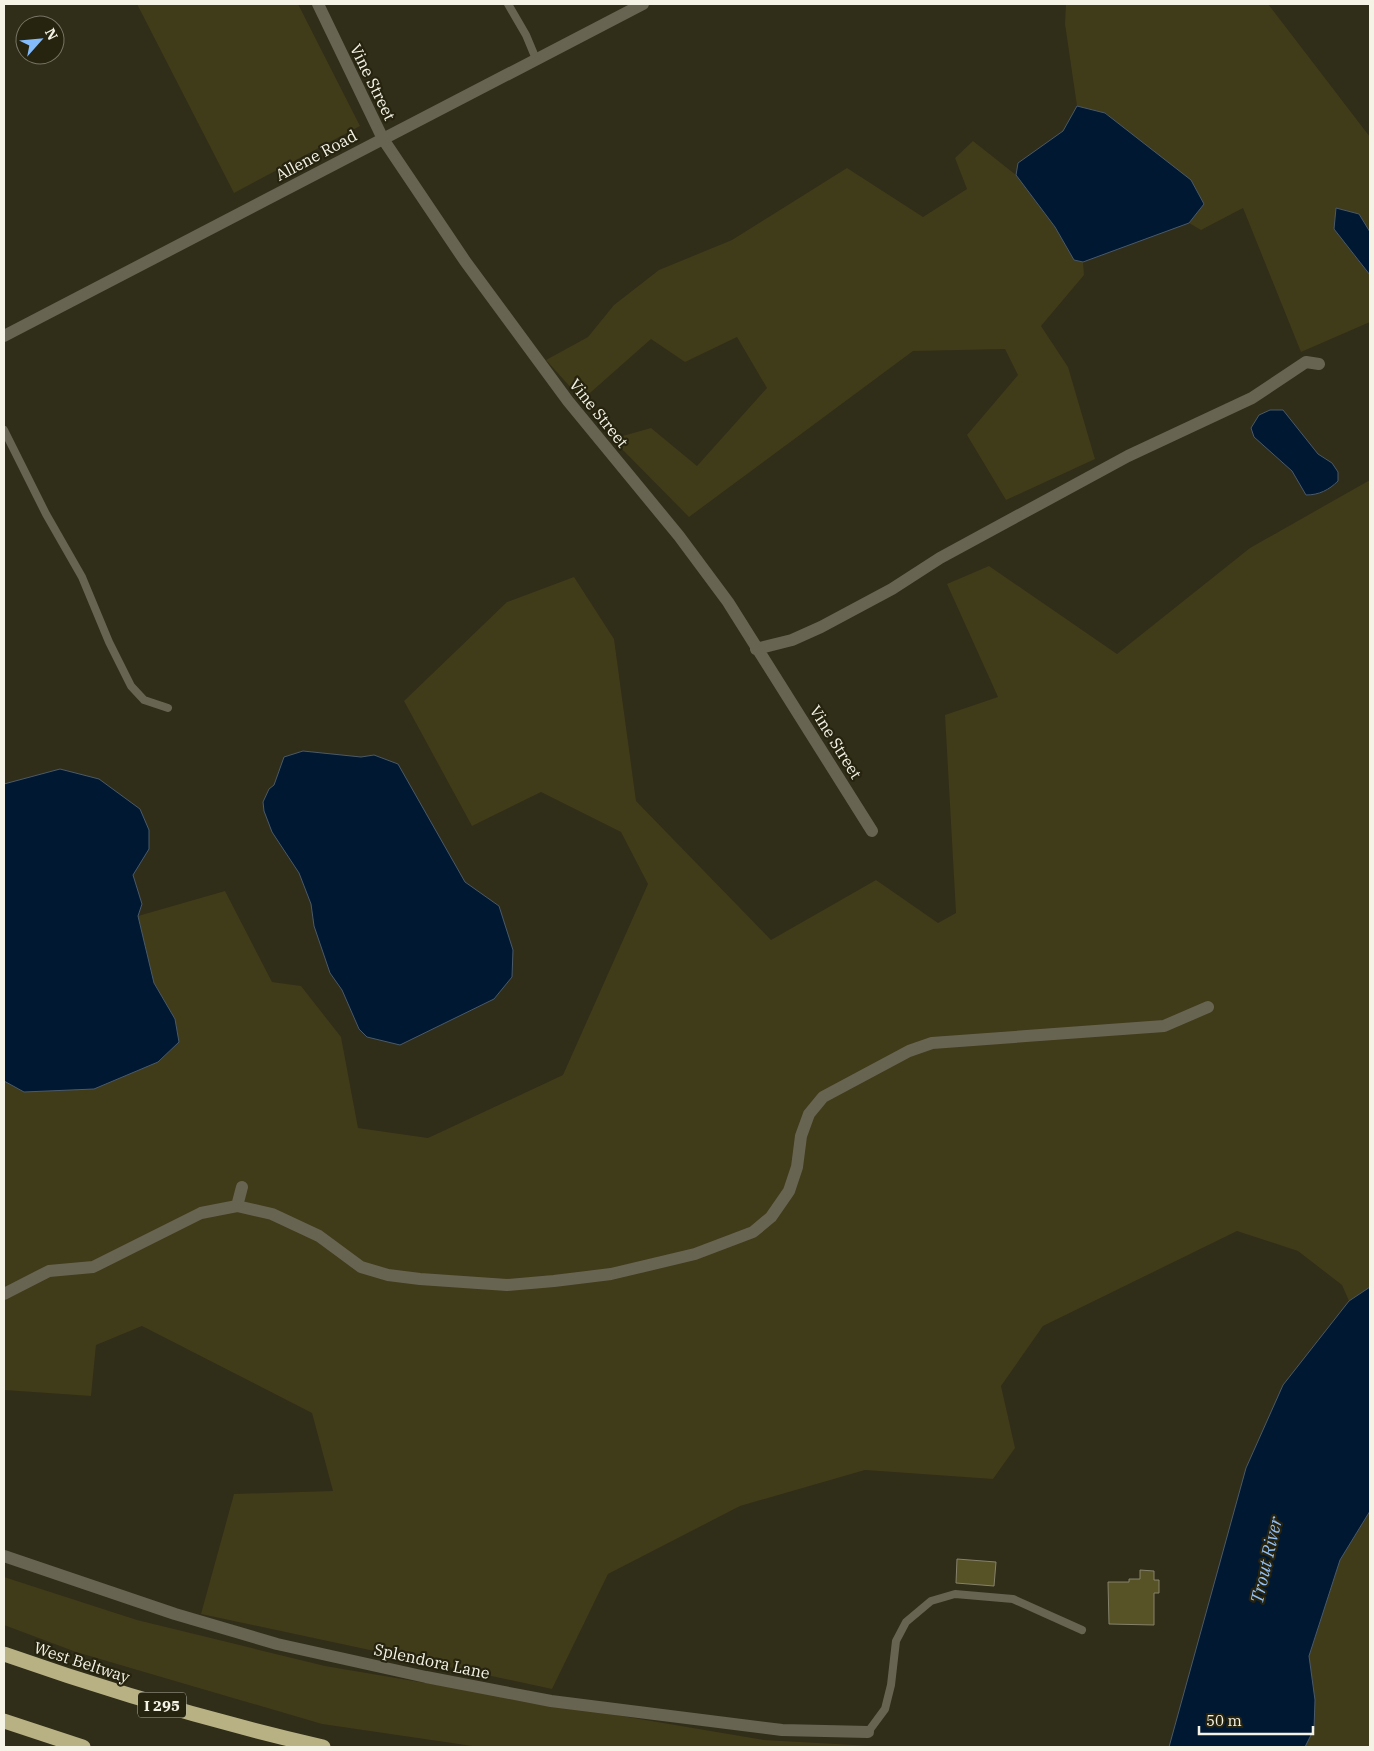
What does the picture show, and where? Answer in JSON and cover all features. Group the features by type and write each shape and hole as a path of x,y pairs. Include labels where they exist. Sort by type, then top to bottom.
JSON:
{"highway":[{"name":"West Beltway","path":"4,1654 120,1693 241,1728 323,1747"},
{"path":"4,1721 82,1747"}],"street":[{"name":"Vine Street","path":"318,4 383,139 465,261 568,401 679,536 728,602 872,832"},
{"name":"Allene Road","path":"4,336 643,4"},
{"path":"756,649 792,640 821,627 892,589 940,558 1128,456 1252,398 1306,362 1320,364"},
{"path":"4,1294 49,1271 93,1267 200,1213 237,1206 272,1214 319,1236 361,1267 388,1275 507,1285 611,1274 696,1254 753,1232 771,1217 789,1191 797,1167 801,1136 809,1114 823,1097 909,1051 932,1043 1164,1026 1208,1007"},
{"path":"237,1206 242,1187"},
{"name":"Splendora Lane","path":"4,1556 175,1614 277,1644 426,1677 552,1701 782,1730 868,1732"}],"lane":[{"path":"508,4 526,35 536,59"},
{"path":"4,430 46,514 82,576 109,642 131,686 144,700 168,708"},
{"path":"868,1732 885,1709 891,1685 896,1641 906,1622 931,1601 955,1594 1013,1599 1082,1630"}],"shaded area":[{"path":"137,4 298,4 360,126 234,193"},
{"path":"1066,4 1268,4 1370,137 1370,232 1359,214 1336,208 1334,229 1370,275 1370,322 1301,352 1243,208 1201,230 1189,223 1204,204 1106,113 1077,106 1065,24"},
{"path":"973,141 1016,175 1055,227 1074,260 1083,262 1084,275 1041,326 1068,367 1095,459 1006,500 967,435 1018,375 1005,349 913,351 689,517 612,439 651,428 697,466 767,388 737,337 685,362 651,339 582,400 546,360 588,337 614,305 659,270 732,240 847,168 923,217 967,189 955,158"},
{"path":"1370,480 1370,1287 1349,1301 1342,1285 1298,1251 1237,1231 1043,1326 1001,1386 1015,1448 993,1479 865,1470 740,1506 608,1574 552,1689 201,1614 234,1494 333,1491 312,1413 142,1326 96,1345 91,1396 4,1390 4,1081 24,1092 158,1062 179,1042 175,1019 154,983 138,916 225,891 272,982 301,986 341,1037 358,1128 428,1138 563,1075 648,884 621,832 541,792 472,826 404,701 507,602 574,577 614,639 636,801 771,940 876,880 938,923 956,913 945,715 998,697 947,584 989,566 1117,654 1250,548"},
{"path":"1370,1511 1370,1747 1305,1747 1314,1729 1315,1700 1309,1656 1340,1560"},
{"path":"4,1577 137,1620 325,1666 764,1740 890,1747 479,1747 322,1724 76,1652 4,1625"}],"water":[{"path":"1077,106 1105,113 1191,180 1204,204 1189,223 1083,262 1074,260 1055,227 1016,175 1018,163 1063,131"},
{"path":"1336,208 1359,214 1370,232 1370,275 1334,229"},
{"path":"1270,410 1283,410 1318,454 1332,463 1338,472 1338,481 1335,484 1319,493 1306,495 1292,471 1254,437 1251,428 1259,415"},
{"path":"303,751 361,757 374,755 398,764 465,882 499,906 513,950 512,977 494,999 400,1045 367,1037 359,1029 342,990 330,973 314,926 311,904 299,873 272,832 264,811 263,802 269,789 274,785 284,757"},
{"path":"60,769 99,779 140,809 149,830 149,849 133,875 142,904 138,916 154,983 175,1019 179,1042 158,1062 94,1089 24,1092 4,1081 4,784"},
{"name":"Trout River","path":"1370,1287 1370,1511 1340,1560 1309,1656 1315,1700 1314,1729 1305,1747 1169,1747 1246,1468 1283,1385 1349,1301"}],"building":[{"path":"957,1559 996,1562 994,1586 956,1583"},
{"path":"1140,1570 1154,1571 1154,1580 1159,1580 1159,1593 1154,1593 1154,1625 1109,1624 1108,1582 1129,1582 1129,1579 1140,1579"}]}
